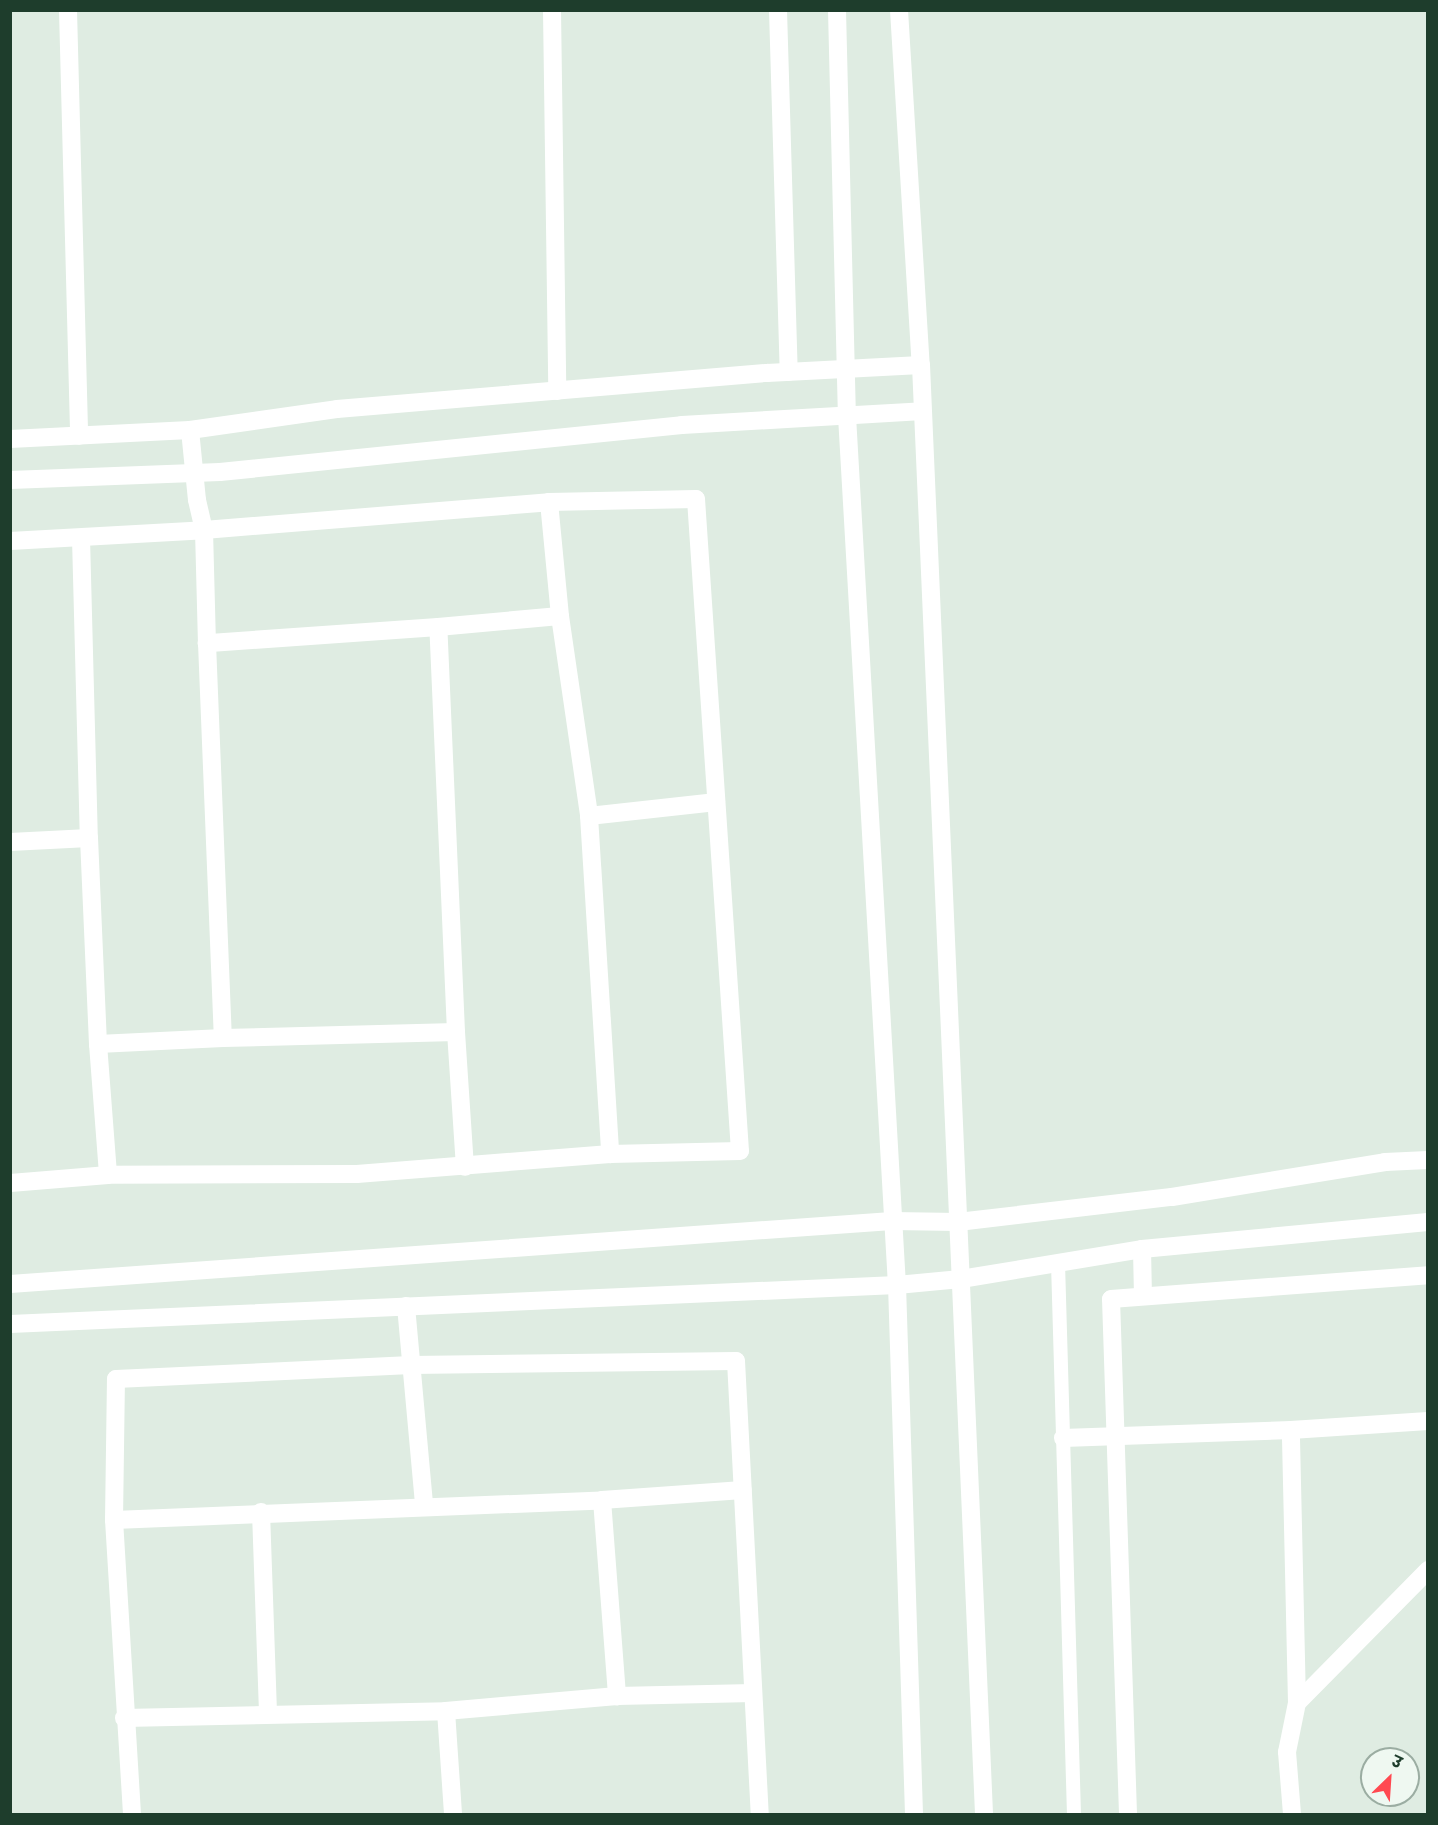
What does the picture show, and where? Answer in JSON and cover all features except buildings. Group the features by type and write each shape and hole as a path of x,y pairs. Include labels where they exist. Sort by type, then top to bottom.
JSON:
{"street":[{"path":"68,10 80,436"},
{"path":"552,10 557,391"},
{"path":"778,10 789,372"},
{"path":"837,10 845,370 897,1285 914,1815"},
{"path":"899,10 921,365 984,1815"},
{"path":"10,439 190,430 337,410 789,372 921,365"},
{"path":"10,480 195,471 220,472 682,425 923,411"},
{"path":"190,430 197,500 204,530 224,1038"},
{"path":"10,541 204,530 549,502 696,498 740,1151 610,1154 357,1174 108,1175 10,1183"},
{"path":"549,502 560,616 589,816 610,1154"},
{"path":"81,538 88,838 98,1044 108,1175"},
{"path":"207,643 560,616"},
{"path":"438,627 456,1032 465,1167"},
{"path":"589,816 716,802"},
{"path":"10,842 88,838"},
{"path":"98,1044 456,1032"},
{"path":"10,1284 892,1221 958,1222 1172,1197 1385,1162 1428,1160"},
{"path":"10,1324 897,1285 961,1279 1142,1249 1428,1222"},
{"path":"1142,1249 1143,1296"},
{"path":"1128,1815 1111,1299 1428,1275"},
{"path":"406,1306 424,1505"},
{"path":"132,1815 124,1718 114,1520 116,1379 411,1365 736,1361 760,1815"},
{"path":"1063,1438 1291,1430 1428,1420"},
{"path":"1291,1430 1297,1703 1287,1752 1292,1815"},
{"path":"114,1520 424,1505 602,1500 743,1490"},
{"path":"602,1500 616,1696"},
{"path":"261,1512 268,1714"},
{"path":"1297,1703 1428,1570"},
{"path":"124,1718 446,1711 616,1696 753,1693"},
{"path":"446,1711 453,1815"}],"lane":[{"path":"1058,1263 1074,1815"}]}
